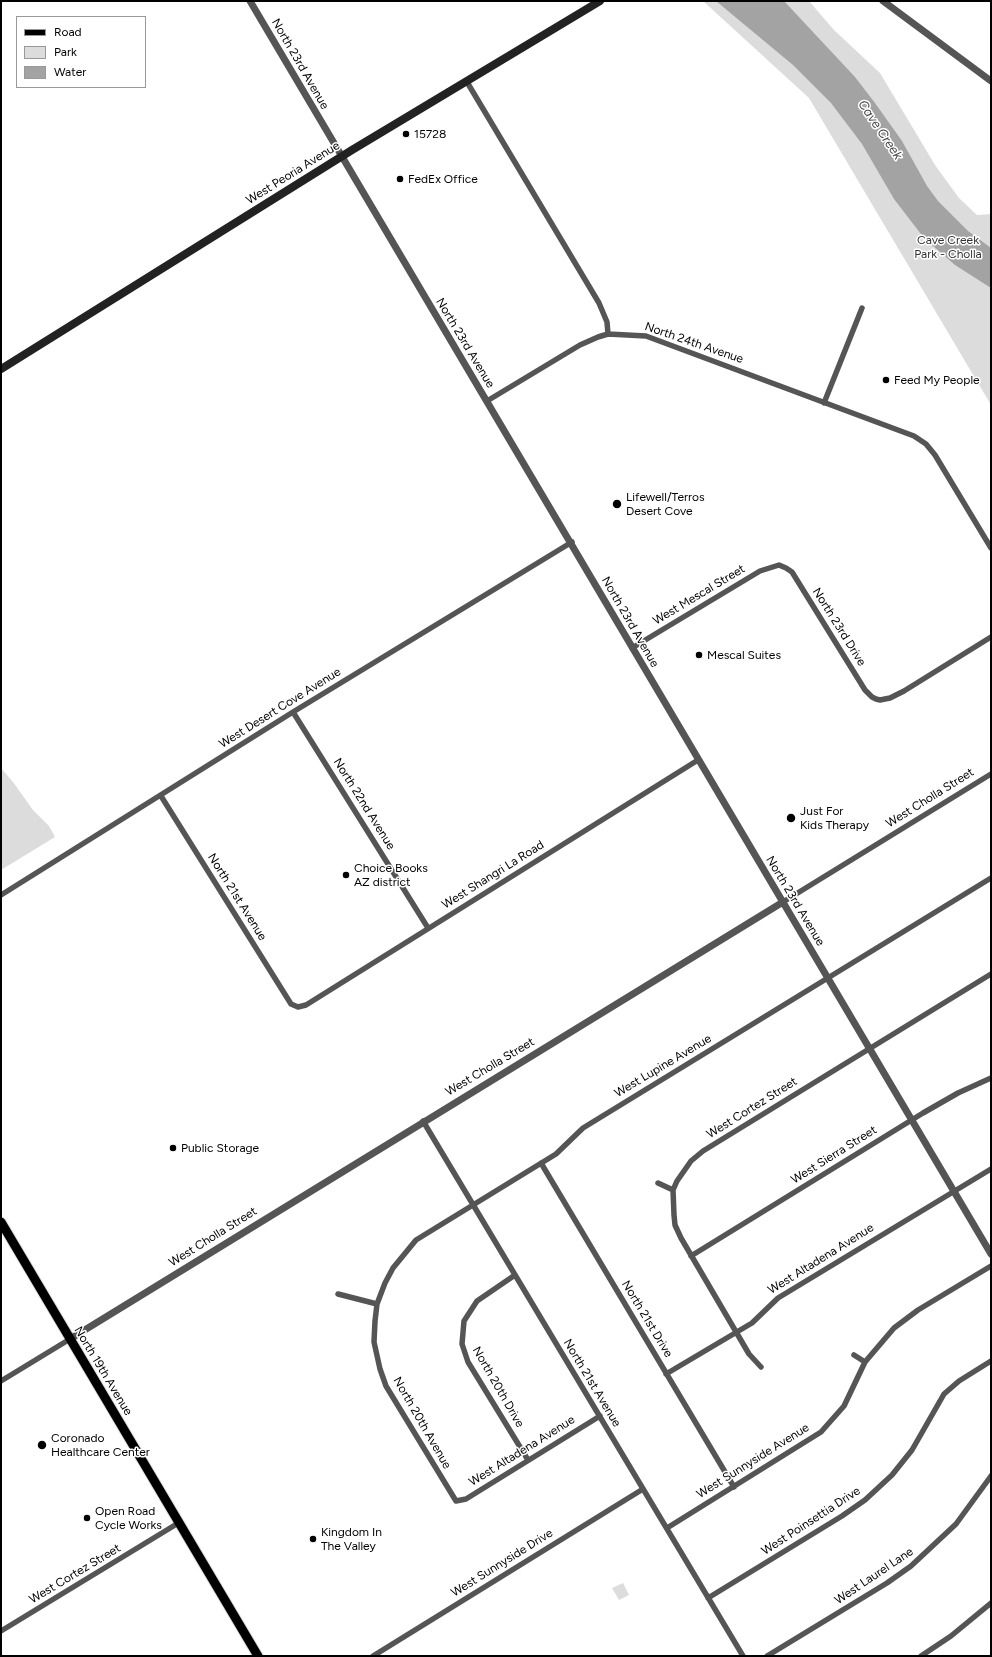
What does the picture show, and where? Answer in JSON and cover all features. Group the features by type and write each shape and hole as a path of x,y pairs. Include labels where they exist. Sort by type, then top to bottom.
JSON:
{"main road":[{"name":"West Peoria Avenue","path":"1,369 342,157 600,1"},
{"name":"North 19th Avenue","path":"1,1222 258,1656"}],"street":[{"name":"North 23rd Avenue","path":"250,1 572,542 632,648 991,1254"},
{"path":"882,1 991,81"},
{"path":"467,82 599,303 607,322 608,334 580,345 488,402"},
{"path":"824,403 862,308"},
{"name":"North 24th Avenue","path":"608,334 646,336 914,436 926,444 946,471 991,548"},
{"name":"West Desert Cove Avenue","path":"1,895 293,712 572,542"},
{"name":"West Mescal Street","path":"632,648 760,571 779,565"},
{"name":"North 23rd Drive","path":"779,565 792,572 865,690 872,697 880,700 890,698 904,691 991,637"},
{"name":"North 22nd Avenue","path":"293,712 428,928"},
{"name":"West Shangri La Road","path":"298,1007 306,1004 698,760"},
{"name":"West Cholla Street","path":"1,1381 991,774"},
{"name":"North 21st Avenue","path":"161,796 291,1004 298,1007"},
{"name":"West Lupine Avenue","path":"377,1304 385,1283 407,1249 428,1232 556,1154 583,1128 991,878"},
{"name":"West Cortez Street","path":"673,1190 691,1161 703,1151 991,974"},
{"name":"West Sierra Street","path":"691,1256 912,1120 958,1093 991,1078"},
{"name":"North 21st Avenue","path":"423,1121 743,1656"},
{"name":"North 21st Drive","path":"541,1163 734,1487"},
{"name":"West Altadena Avenue","path":"666,1374 756,1320 778,1298 953,1190 991,1169"},
{"path":"658,1183 673,1190 675,1225 691,1256 749,1354 761,1367"},
{"name":"West Sunnyside Avenue","path":"667,1528 821,1432 844,1406 865,1362 903,1320 991,1266"},
{"name":"North 20th Drive","path":"515,1275 477,1301 464,1321 462,1338 464,1353 528,1460"},
{"path":"338,1294 377,1304"},
{"name":"North 20th Avenue","path":"377,1304 374,1342 380,1369 386,1386 456,1501"},
{"path":"854,1355 865,1362"},
{"name":"West Poinsettia Drive","path":"708,1598 842,1516 864,1500 892,1475 912,1450 944,1394 959,1381 991,1361"},
{"name":"West Altadena Avenue","path":"456,1501 466,1500 600,1416"},
{"name":"West Laurel Lane","path":"767,1656 887,1583 911,1566 956,1524 991,1476"},
{"name":"West Sunnyside Drive","path":"373,1656 643,1489"},
{"name":"West Cortez Street","path":"1,1631 180,1522"},
{"path":"921,1656 951,1636 991,1603"}],"green space":[{"name":"Cave Creek Park - Cholla","path":"703,1 809,1 834,30 880,73 935,165 959,198 977,215 991,214 991,405 809,98"},
{"path":"1,768 33,810 49,826 55,837 1,870"},
{"path":"623,1583 629,1595 619,1600 612,1588"}],"water":[{"name":"Cave Creek","path":"716,1 784,1 855,77 902,141 927,186 938,201 968,231 991,248 991,288 955,265 924,238 894,199 862,144 831,103 793,65"}],"place":[{"name":"15728","path":"406,134"},
{"name":"FedEx Office","path":"400,179"},
{"name":"Feed My People","path":"886,380"},
{"name":"Lifewell/Terros Desert Cove","path":"617,504"},
{"name":"Mescal Suites","path":"699,655"},
{"name":"Just For Kids Therapy","path":"791,818"},
{"name":"Choice Books AZ district","path":"346,875"},
{"name":"Public Storage","path":"173,1148"},
{"name":"Coronado Healthcare Center","path":"42,1445"},
{"name":"Open Road Cycle Works","path":"87,1518"},
{"name":"Kingdom In The Valley","path":"313,1539"}]}
